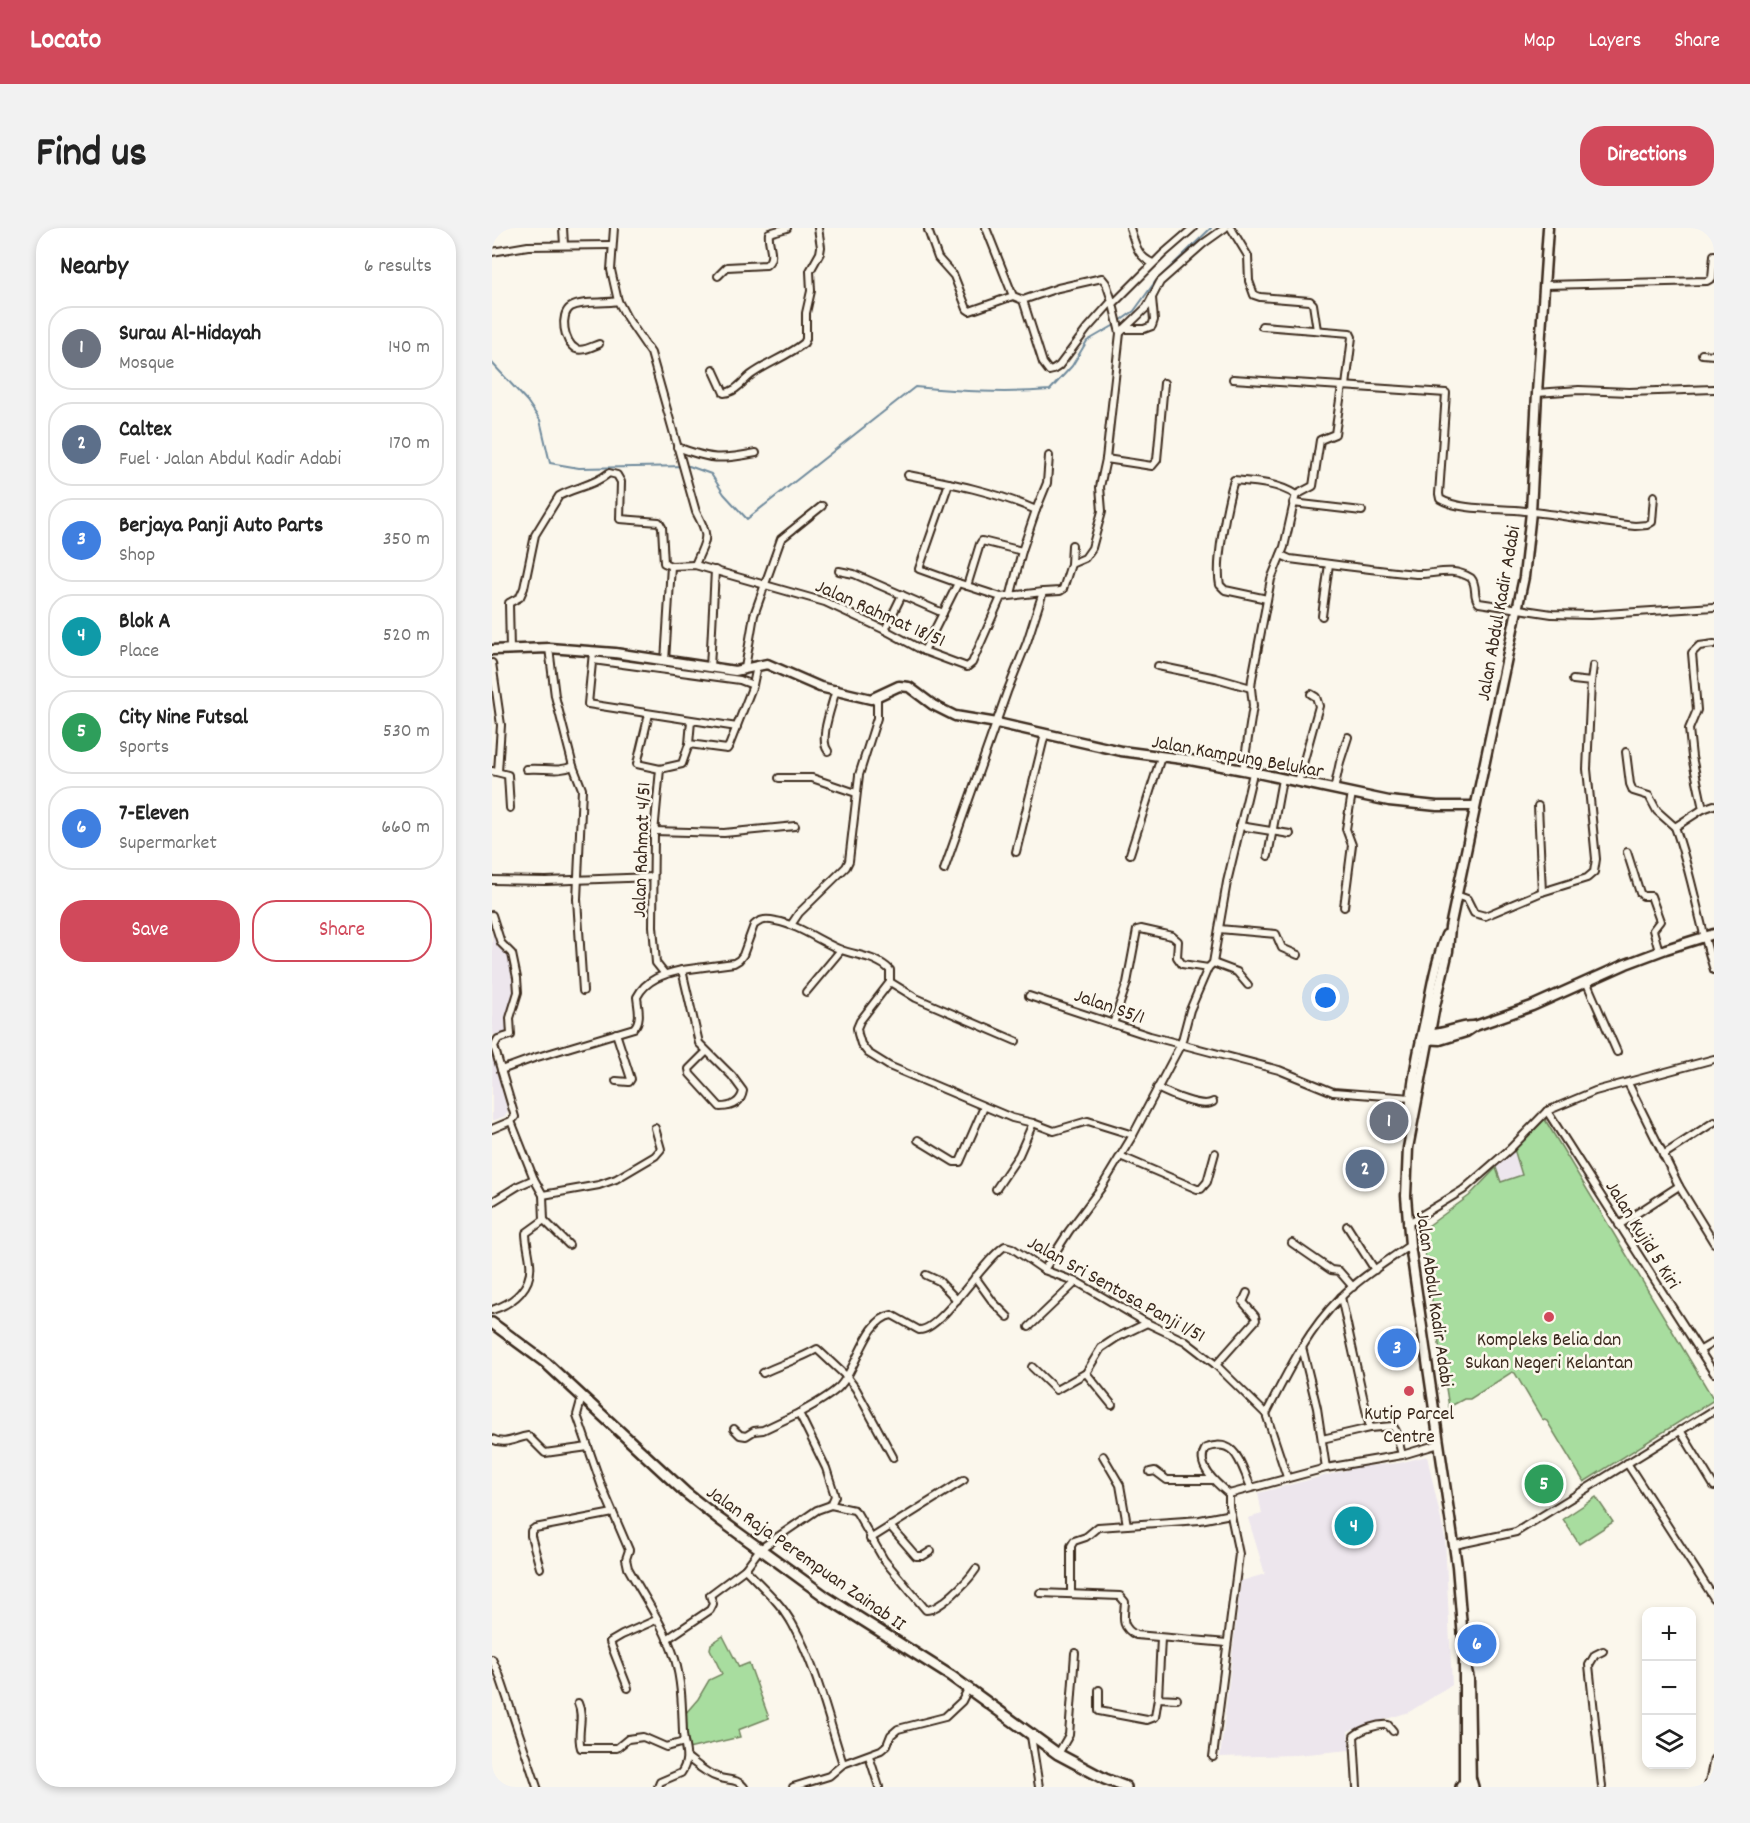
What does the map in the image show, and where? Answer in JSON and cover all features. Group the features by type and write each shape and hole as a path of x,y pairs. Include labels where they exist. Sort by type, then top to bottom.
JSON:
{"main road":[{"name":"Jalan Abdul Kadir Adabi","path":"1410,1130 1419,1100 1426,1036 1441,949 1450,927 1518,609 1532,512 1548,228"},
{"path":"492,650 549,648 593,656 665,661 735,670 767,664 820,687 871,699 877,698"},
{"name":"Jalan Kampung Belukar","path":"877,698 899,686 909,687 933,705 955,716 997,723 1121,752 1243,770 1389,801 1437,806 1475,806"},
{"path":"1426,1036 1440,1040 1466,1032 1475,1026 1532,1006 1659,951 1714,934"},
{"name":"Jalan Abdul Kadir Adabi","path":"1426,1036 1411,1098 1406,1174 1407,1224 1455,1545 1464,1651 1467,1785"},
{"name":"Jalan Raja Perempuan Zainab II","path":"492,1323 546,1363 686,1493 826,1597 968,1689 1058,1754 1105,1779 1126,1787"}],"street":[{"path":"563,228 564,245"},
{"path":"614,228 611,244 611,270 618,301 651,353 686,481 696,512 706,530 707,537 694,565"},
{"path":"718,276 727,267 769,263 772,256 769,233 787,228"},
{"path":"713,369 721,390 728,393 740,386 750,375 804,343 806,313 811,291 810,271 821,247 818,228"},
{"path":"986,228 1013,296"},
{"path":"1130,228 1142,258 1154,263"},
{"path":"1023,300 1043,363 1049,371 1053,370 1059,366 1087,329 1186,230 1193,228"},
{"path":"1121,330 1148,307 1160,282 1204,243 1225,228"},
{"path":"1232,228 1248,256 1249,281 1254,295 1310,301 1314,304 1317,330"},
{"path":"928,230 938,258 954,276 966,309 970,311 1013,296 1023,300 1099,277 1104,279 1121,330 1106,459 1100,487 1102,511 1092,548 1085,558 1071,564"},
{"path":"492,252 528,246 611,244"},
{"path":"1545,285 1707,281 1713,275 1714,255"},
{"path":"1121,330 1144,329 1152,326 1154,320 1152,297"},
{"path":"599,344 582,350 572,345 566,331 564,318 566,311 574,305 618,301"},
{"path":"1243,770 1253,706 1251,688 1271,579 1281,555 1296,495 1313,486 1320,440 1335,434 1351,334 1262,326"},
{"path":"1702,354 1714,355"},
{"path":"1233,379 1446,393 1440,499 1445,502 1472,508 1532,512 1608,523 1647,525 1653,519 1654,496"},
{"path":"1106,459 1152,466 1155,464 1164,382"},
{"path":"1537,393 1579,390 1629,392 1714,389"},
{"path":"677,447 706,458 735,457 756,453"},
{"path":"1011,594 1022,551 1047,483 1049,456"},
{"path":"510,650 509,603 520,597 524,588 535,535 558,496 589,486 609,473 617,475 621,482 620,519 659,522 662,527 664,564 671,566 665,661"},
{"path":"908,475 949,483 1021,503 1036,510"},
{"path":"1267,599 1225,590 1220,585 1221,553 1231,490 1234,480 1271,484 1296,495"},
{"path":"949,483 918,569 1001,597 1011,594 1060,591 1063,589 1071,564 1072,545"},
{"path":"1293,503 1362,511"},
{"path":"746,668 754,615 780,539 822,506"},
{"path":"967,586 982,541 1022,551"},
{"path":"1281,555 1290,559 1419,574 1444,570 1467,576 1474,581 1475,597 1479,603 1552,614 1590,615 1714,607"},
{"path":"1322,616 1329,564"},
{"name":"Jalan Rahmat 18/51","path":"671,566 694,565 825,602 924,651 967,667 972,663 1001,597"},
{"path":"710,668 715,570"},
{"path":"839,571 854,574 943,613"},
{"path":"924,651 958,583"},
{"path":"944,870 1043,592"},
{"path":"885,630 902,595"},
{"path":"1703,809 1692,757 1689,729 1697,710 1692,653 1699,646 1714,644"},
{"path":"549,648 555,696 573,766 582,789 577,899 583,991"},
{"path":"736,727 588,704 593,656 740,680 753,685"},
{"path":"492,663 501,725 495,771 508,775 510,808"},
{"path":"691,721 689,744 727,749 753,685 757,666"},
{"path":"1158,666 1251,688"},
{"path":"1456,895 1467,899 1474,913 1485,916 1542,892 1575,883 1594,872 1596,859 1587,769 1593,666"},
{"path":"1573,680 1591,682"},
{"path":"828,751 824,736 836,689"},
{"path":"1298,782 1319,706 1316,697 1311,694"},
{"path":"791,925 799,913 846,867 849,861 856,793 877,718 877,698"},
{"name":"Jalan Rahmat 4/51","path":"649,714 638,764 660,769 682,764 689,744"},
{"path":"1016,852 1045,734"},
{"path":"1334,790 1348,737"},
{"path":"1626,752 1633,791 1649,796 1657,811 1675,827 1685,856 1714,970"},
{"path":"1130,854 1161,757"},
{"path":"526,769 560,770 573,766"},
{"name":"Jalan Rahmat 4/51","path":"660,769 654,831 653,876 656,963 664,974"},
{"path":"1044,1270 1101,1188 1181,1044 1190,1010 1210,966 1220,930 1227,882 1253,773"},
{"path":"779,778 812,778 856,793"},
{"path":"1268,856 1281,779"},
{"path":"1344,907 1352,845 1346,829 1352,793"},
{"path":"1675,827 1703,809 1714,805"},
{"path":"1538,806 1542,892"},
{"path":"654,831 724,833 795,826"},
{"path":"1240,826 1290,834"},
{"path":"1627,852 1641,895 1651,896 1654,899 1660,921 1653,930 1659,951"},
{"path":"492,880 579,880 653,876"},
{"path":"492,915 501,943 512,954 518,987 510,1018 512,1032 495,1043 515,1117 492,1129"},
{"path":"501,1070 633,1028 638,1023 639,1017 637,997 646,983 664,974 734,963 739,960 754,925 759,921 767,920 791,925 841,950 870,958 887,967 891,974 890,982 857,1025 865,1050 889,1066 984,1107 1054,1131 1088,1121 1132,1135"},
{"path":"1113,1024 1127,983 1137,930 1172,936 1178,941 1177,957 1182,964 1210,966 1237,972 1248,985"},
{"path":"1220,930 1276,934 1282,948 1298,955"},
{"path":"806,992 841,950"},
{"path":"682,970 697,1039 706,1052 732,1076 742,1091 737,1103 728,1107 720,1107 690,1074 689,1068 706,1052"},
{"path":"1586,981 1617,1052"},
{"path":"890,982 915,998 1016,1041"},
{"name":"Jalan S5/1","path":"1029,996 1113,1024 1279,1070 1334,1092 1411,1098"},
{"path":"616,1033 631,1079 629,1082 616,1081"},
{"path":"1407,1224 1463,1190 1510,1149 1547,1112 1595,1091 1714,1059"},
{"path":"1628,1083 1679,1186 1714,1243"},
{"path":"1157,1088 1171,1095 1206,1105 1213,1102"},
{"path":"918,1140 958,1162 961,1160 984,1107"},
{"name":"Jalan Kujid 5 Kiri","path":"1547,1112 1714,1373"},
{"path":"511,1121 534,1179 543,1195 544,1220 569,1245"},
{"path":"1663,1155 1714,1122"},
{"path":"996,1189 1019,1155 1033,1123"},
{"path":"543,1195 599,1185 615,1179 655,1156 661,1149 655,1128"},
{"path":"1120,1156 1201,1189 1207,1182 1215,1153"},
{"path":"492,1202 534,1179"},
{"path":"1619,1225 1679,1186"},
{"path":"492,1310 509,1304 523,1290 530,1275 531,1263 526,1233 544,1220"},
{"path":"1347,1226 1375,1270"},
{"path":"1292,1243 1331,1270 1339,1271 1353,1287"},
{"path":"1266,1414 1302,1346 1320,1320 1353,1287 1410,1245"},
{"name":"Jalan Sri Sentosa Panji 1/51","path":"734,1429 740,1435 746,1436 754,1431 763,1430 799,1413 839,1388 868,1335 885,1316 892,1315 915,1329 924,1330 957,1300 975,1277 1005,1246 1012,1248 1044,1270 1076,1282 1147,1323 1185,1341 1216,1365 1266,1414 1287,1478"},
{"path":"926,1275 939,1281 957,1300"},
{"path":"975,1277 993,1302 1008,1317"},
{"path":"1029,1327 1076,1282"},
{"path":"1216,1365 1256,1320 1256,1316 1244,1302 1246,1293"},
{"path":"1341,1297 1370,1428"},
{"path":"1032,1367 1054,1390 1086,1373 1101,1348 1147,1323"},
{"path":"1698,1351 1714,1342"},
{"path":"1302,1346 1326,1468"},
{"path":"763,1373 817,1349 847,1377 862,1398 893,1456"},
{"path":"1086,1373 1112,1405"},
{"path":"582,1397 577,1415 629,1550 626,1558 628,1568 675,1658 680,1678 684,1743 688,1758 709,1773 740,1782 744,1787"},
{"path":"1455,1545 1516,1532 1714,1410"},
{"path":"799,1413 826,1468 835,1496 831,1505"},
{"path":"1322,1439 1370,1428 1393,1426 1402,1455"},
{"path":"1680,1430 1714,1486"},
{"path":"492,1439 505,1442 528,1436 545,1453 588,1447"},
{"path":"1213,1757 1239,1554 1230,1514 1229,1494 1213,1480 1206,1466 1203,1452 1206,1448 1222,1444 1230,1448 1251,1487"},
{"path":"1229,1494 1326,1468 1402,1455 1439,1444"},
{"path":"1103,1456 1120,1485 1127,1525"},
{"path":"1627,1463 1714,1598"},
{"path":"1150,1472 1155,1471 1167,1480 1213,1480"},
{"path":"870,1539 964,1480"},
{"path":"667,1639 710,1610 713,1604 710,1595 745,1569 761,1549 816,1510 831,1505 854,1510 857,1513 884,1560 926,1610 937,1607 969,1579 976,1569"},
{"path":"540,1568 531,1531 568,1520 613,1513"},
{"path":"1071,1593 1072,1543 1086,1537 1098,1527 1193,1521 1230,1514"},
{"path":"890,1526 916,1556 923,1556 931,1551"},
{"path":"745,1569 792,1623 808,1658 843,1764"},
{"path":"1040,1593 1122,1597 1125,1602 1123,1621 1126,1629 1136,1635 1227,1643"},
{"path":"628,1688 610,1642 657,1620"},
{"path":"1099,1690 1099,1711 1147,1720 1155,1717 1161,1638"},
{"path":"1602,1787 1589,1665 1594,1655 1603,1651"},
{"path":"1058,1754 1069,1735 1076,1653"},
{"path":"492,1659 537,1787"},
{"path":"793,1787 829,1776 843,1764 885,1748 891,1735 898,1729 945,1717 962,1701 968,1689"},
{"path":"1158,1698 1177,1699"},
{"path":"578,1703 581,1719 579,1742 581,1748 617,1748 628,1739 643,1737 666,1747 684,1743"},
{"path":"1357,1787 1354,1736 1358,1732 1383,1724 1388,1725 1393,1731"},
{"path":"1031,1736 1039,1787"},
{"path":"869,1756 879,1787"},
{"path":"658,1787 660,1782 681,1773 688,1758"},
{"path":"1708,1787 1714,1759"}],"shaded area":[{"path":"492,925 498,945 509,955 515,990 505,1017 508,1032 492,1035"},
{"path":"492,1056 508,1112 505,1116 495,1120 492,1120"},
{"path":"1514,1149 1523,1175 1501,1182 1496,1168"},
{"path":"1427,1456 1445,1538 1452,1685 1409,1712 1348,1731 1350,1750 1296,1755 1220,1757 1241,1581 1265,1574 1248,1518 1262,1514 1258,1493 1358,1467 1399,1463"}],"green space":[{"name":"Kompleks Belia dan Sukan Negeri Kelantan","path":"1544,1118 1714,1400 1584,1482 1515,1373 1512,1372 1470,1399 1464,1399 1449,1407 1421,1231 1469,1196 1496,1168 1501,1182 1522,1175 1514,1149"},
{"path":"1596,1497 1613,1522 1579,1544 1563,1519"},
{"path":"723,1636 739,1667 749,1663 769,1718 738,1730 740,1737 688,1749 685,1714 698,1699 709,1680 722,1674 710,1649 711,1644"}],"waterway":[{"path":"492,363 527,401 540,420 550,463 579,468 689,466 711,474 724,494 747,519 915,387 982,392 1050,390 1072,366 1087,341 1134,311 1155,282 1211,228"}],"place":[{"name":"Surau Al-Hidayah","path":"1389,1121"},
{"name":"Caltex","path":"1365,1169"},
{"name":"Kompleks Belia dan Sukan Negeri Kelantan","path":"1549,1317"},
{"name":"Berjaya Panji Auto Parts","path":"1397,1348"},
{"name":"Kutip Parcel Centre","path":"1409,1391"},
{"name":"City Nine Futsal","path":"1544,1484"},
{"name":"Blok A","path":"1354,1526"},
{"name":"7-Eleven","path":"1477,1644"}]}
